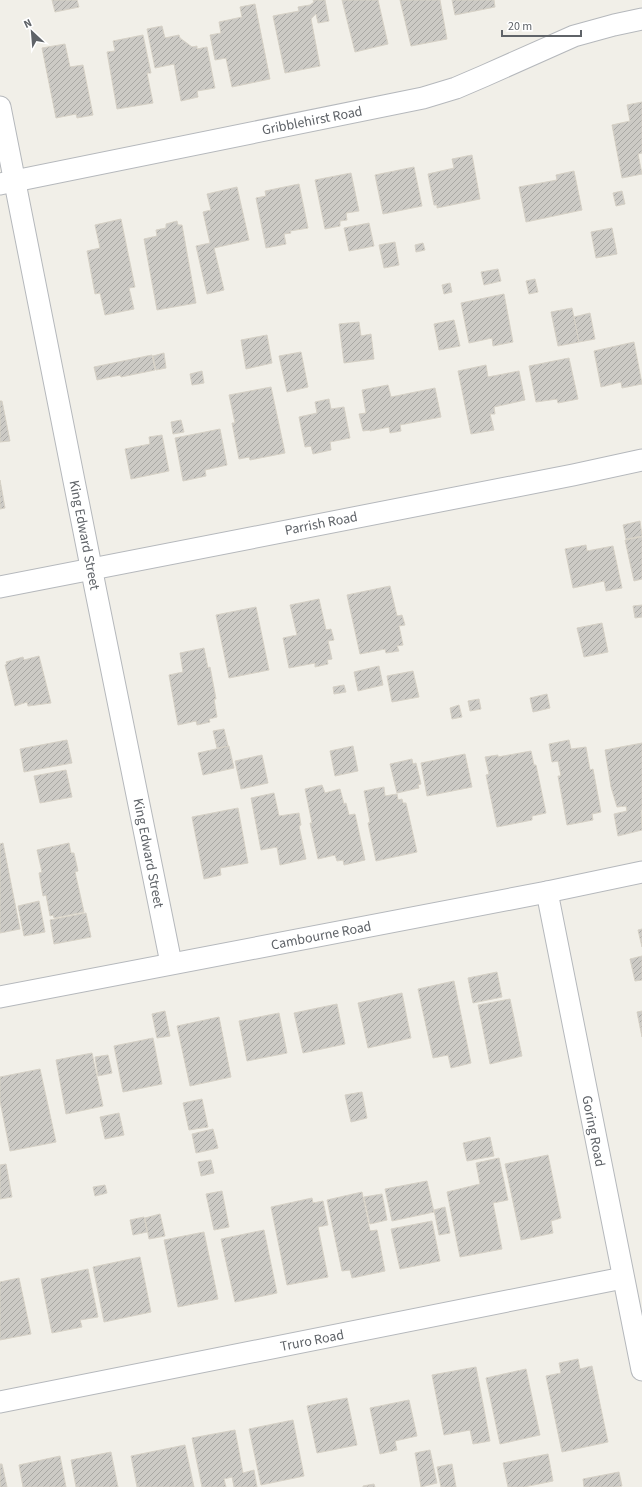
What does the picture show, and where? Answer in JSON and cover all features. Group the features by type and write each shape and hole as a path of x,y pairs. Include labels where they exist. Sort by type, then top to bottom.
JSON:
{"street":[{"name":"Gribblehirst Road","path":"8,182 423,98 456,88 574,36 642,19"},
{"name":"King Edward Street","path":"0,107 8,182 92,568 171,963"},
{"name":"Parrish Road","path":"0,587 573,475 642,460"},
{"name":"Cambourne Road","path":"0,997 547,892 642,872"},
{"name":"Goring Road","path":"547,892 642,1370"},
{"name":"Truro Road","path":"0,1402 623,1278"}],"building":[{"path":"52,0 77,0 79,7 55,12"},
{"path":"313,0 325,0 329,21 318,23 316,14 311,19 320,66 285,73 273,16 299,11 298,7 310,5 314,2"},
{"path":"342,0 378,0 388,44 355,52"},
{"path":"400,0 440,0 447,39 411,46"},
{"path":"452,0 494,0 495,7 455,15"},
{"path":"255,4 270,79 232,87 226,58 215,60 210,35 221,33 219,22 242,17 240,7"},
{"path":"162,26 165,38 179,35 180,38 192,47 197,46 197,49 207,47 215,88 197,91 198,97 181,101 174,64 155,68 147,29"},
{"path":"143,35 151,73 147,73 153,103 117,109 107,52 115,51 113,41"},
{"path":"65,44 70,67 83,65 93,115 77,118 76,114 56,118 42,48"},
{"path":"642,102 642,153 638,154 642,174 622,178 612,125 630,121 627,105"},
{"path":"472,155 480,199 437,208 437,205 434,205 428,174 454,168 452,159"},
{"path":"414,167 422,206 383,214 375,175"},
{"path":"574,171 582,210 526,222 519,187 557,180 556,175"},
{"path":"351,173 359,211 346,213 347,220 340,221 340,226 325,229 315,180"},
{"path":"299,184 308,228 290,231 291,233 284,234 286,244 266,248 256,198 266,196 265,191"},
{"path":"237,187 249,240 214,248 224,290 207,294 196,246 210,243 203,212 211,210 207,194"},
{"path":"622,191 625,204 616,206 613,193"},
{"path":"121,219 135,287 129,288 134,309 105,315 100,293 95,294 87,251 100,248 95,225"},
{"path":"177,221 178,225 182,225 196,303 157,310 144,239 157,236 156,230 166,228 166,224"},
{"path":"369,223 374,246 349,251 344,228"},
{"path":"612,228 617,254 596,258 591,232"},
{"path":"395,242 399,265 384,268 379,245"},
{"path":"423,243 425,250 416,252 415,245"},
{"path":"498,269 501,281 484,285 481,272"},
{"path":"535,279 538,292 529,294 526,281"},
{"path":"450,283 452,292 444,294 442,285"},
{"path":"504,294 513,342 493,346 492,338 469,343 461,303"},
{"path":"572,308 579,342 558,346 551,312"},
{"path":"590,313 595,339 579,342 574,317"},
{"path":"454,320 460,346 439,350 434,324"},
{"path":"359,322 361,336 371,334 374,359 344,363 339,324"},
{"path":"267,335 272,363 246,369 241,340"},
{"path":"634,342 642,384 622,388 621,382 601,387 594,351"},
{"path":"301,352 308,387 287,392 279,356"},
{"path":"164,353 166,368 156,370 153,356"},
{"path":"152,355 155,370 97,380 94,367"},
{"path":"569,358 578,399 558,403 557,399 536,402 529,366"},
{"path":"486,365 488,377 519,371 525,400 494,407 495,414 490,414 494,430 471,434 458,371"},
{"path":"202,371 204,383 192,385 190,374"},
{"path":"388,385 391,397 435,388 441,417 400,425 401,431 390,433 389,427 363,431 359,414 366,413 362,390"},
{"path":"271,387 285,453 250,460 249,457 239,459 232,423 235,423 229,395"},
{"path":"329,399 331,409 344,407 350,438 330,442 331,450 313,454 311,446 305,447 299,417 317,413 315,402"},
{"path":"0,401 2,401 10,441 0,442"},
{"path":"181,420 184,432 173,434 171,422"},
{"path":"220,429 227,465 205,470 206,476 183,481 175,438"},
{"path":"162,435 169,471 131,479 125,449 150,444 149,437"},
{"path":"0,480 5,508 0,509"},
{"path":"640,521 642,536 626,539 623,525"},
{"path":"642,537 642,579 634,581 625,540"},
{"path":"586,545 587,551 613,546 622,588 606,591 604,581 573,588 565,549"},
{"path":"390,586 397,616 402,615 405,625 399,626 403,645 397,646 399,651 386,653 385,649 360,654 347,595"},
{"path":"319,599 326,630 331,629 334,640 328,641 332,659 327,660 328,664 315,667 315,663 289,668 283,638 297,635 290,605"},
{"path":"642,605 642,617 635,618 633,606"},
{"path":"256,607 269,670 229,678 216,615"},
{"path":"602,623 608,652 584,657 577,628"},
{"path":"204,648 208,668 210,667 216,699 214,699 217,717 209,719 210,722 197,725 196,721 178,725 169,675 183,672 180,653"},
{"path":"39,656 51,703 28,706 27,702 15,706 5,665 7,664 6,662 23,657 24,660"},
{"path":"379,666 383,685 358,691 354,672"},
{"path":"413,671 419,697 392,702 387,676"},
{"path":"344,685 346,692 334,694 333,687"},
{"path":"547,694 550,708 533,712 530,698"},
{"path":"479,699 481,709 470,711 468,701"},
{"path":"459,705 462,717 452,719 450,708"},
{"path":"224,729 228,746 217,748 213,731"},
{"path":"67,740 72,763 24,772 20,749"},
{"path":"569,740 571,749 586,747 590,770 593,769 601,812 592,814 593,820 567,825 558,776 561,776 558,761 552,762 549,744"},
{"path":"642,743 642,830 618,836 614,814 627,811 626,806 617,807 611,787 605,750"},
{"path":"229,746 234,768 203,775 198,753"},
{"path":"353,746 358,771 335,776 330,751"},
{"path":"531,751 534,765 536,765 546,813 532,816 532,820 497,827 486,775 489,774 485,757 498,755 498,757"},
{"path":"465,754 472,787 427,796 421,763"},
{"path":"262,755 268,783 241,789 235,761"},
{"path":"412,759 413,764 416,763 421,784 418,785 419,788 397,793 390,764"},
{"path":"66,770 72,797 40,803 34,776"},
{"path":"322,785 325,793 340,789 349,815 355,814 365,860 344,865 343,860 337,861 335,855 318,859 310,823 312,823 305,789"},
{"path":"384,787 385,796 397,794 398,800 402,799 403,803 406,803 417,852 376,861 368,823 370,822 364,791"},
{"path":"274,793 279,816 299,813 301,825 299,826 306,859 280,865 277,847 261,850 251,798"},
{"path":"238,808 248,863 220,868 221,875 204,879 192,817"},
{"path":"3,843 20,929 0,933 0,844"},
{"path":"69,843 71,853 74,853 78,871 75,872 84,912 54,918 53,915 50,916 46,895 43,896 39,873 42,872 37,850"},
{"path":"39,901 45,932 24,936 18,906"},
{"path":"86,913 91,937 54,944 50,920"},
{"path":"642,929 642,947 638,930"},
{"path":"642,956 642,980 635,981 630,959"},
{"path":"497,972 502,997 473,1003 468,978"},
{"path":"454,981 471,1063 451,1068 448,1055 433,1058 418,989"},
{"path":"402,993 411,1038 368,1048 358,1003"},
{"path":"510,999 522,1056 490,1064 478,1005"},
{"path":"337,1004 345,1044 303,1053 294,1013"},
{"path":"165,1011 170,1036 157,1038 152,1014"},
{"path":"642,1011 642,1037 637,1012"},
{"path":"279,1013 287,1053 247,1061 239,1021"},
{"path":"219,1017 231,1077 190,1086 177,1026"},
{"path":"153,1038 162,1084 123,1092 114,1046"},
{"path":"92,1053 103,1106 66,1114 56,1060"},
{"path":"108,1055 112,1073 98,1076 95,1057"},
{"path":"40,1069 56,1142 10,1151 0,1101 0,1077"},
{"path":"362,1092 367,1118 351,1122 345,1095"},
{"path":"202,1099 208,1127 189,1130 183,1103"},
{"path":"119,1113 124,1135 105,1139 100,1117"},
{"path":"213,1129 218,1148 196,1153 192,1134"},
{"path":"490,1137 494,1156 467,1161 463,1143"},
{"path":"548,1155 561,1218 551,1221 553,1233 521,1240 505,1164"},
{"path":"499,1158 508,1200 493,1203 502,1249 460,1257 447,1192 480,1184 476,1163"},
{"path":"211,1160 214,1173 201,1176 198,1162"},
{"path":"6,1164 12,1197 0,1199 0,1165"},
{"path":"427,1181 434,1212 392,1221 385,1189"},
{"path":"105,1185 107,1193 95,1196 93,1187"},
{"path":"222,1191 229,1227 214,1230 206,1194"},
{"path":"362,1192 370,1231 377,1230 385,1271 352,1278 350,1270 342,1271 327,1200"},
{"path":"382,1194 387,1220 370,1224 364,1197"},
{"path":"312,1198 313,1203 323,1201 328,1225 318,1227 328,1277 287,1285 271,1207"},
{"path":"445,1207 450,1233 439,1235 434,1210"},
{"path":"160,1214 165,1236 149,1239 145,1218"},
{"path":"144,1217 147,1232 133,1235 130,1220"},
{"path":"432,1221 440,1261 400,1269 391,1229"},
{"path":"264,1230 277,1293 235,1302 221,1239"},
{"path":"204,1232 218,1299 178,1307 164,1240"},
{"path":"140,1257 151,1312 104,1322 93,1267"},
{"path":"88,1269 98,1317 80,1320 82,1327 52,1333 41,1279"},
{"path":"19,1278 31,1334 0,1340 0,1282"},
{"path":"578,1359 580,1369 592,1366 608,1442 562,1452 546,1376 561,1373 559,1363"},
{"path":"476,1367 490,1441 473,1444 470,1430 444,1435 432,1375"},
{"path":"526,1369 540,1435 500,1444 486,1378"},
{"path":"347,1398 357,1445 317,1453 307,1406"},
{"path":"409,1400 417,1436 395,1441 397,1450 380,1454 370,1408"},
{"path":"293,1420 304,1476 261,1485 249,1429"},
{"path":"235,1430 243,1473 254,1470 257,1487 234,1487 232,1477 224,1479 226,1487 202,1487 192,1438"},
{"path":"185,1445 194,1487 137,1487 131,1456"},
{"path":"430,1450 437,1483 421,1487 415,1453"},
{"path":"111,1452 118,1487 76,1487 71,1460"},
{"path":"548,1454 553,1481 524,1487 508,1487 503,1463"},
{"path":"60,1456 66,1487 23,1487 19,1465"},
{"path":"0,1464 2,1464 7,1487 0,1487"},
{"path":"452,1464 456,1487 441,1487 437,1467"},
{"path":"619,1472 622,1486 584,1487 583,1479"},
{"path":"374,1484 375,1487 363,1487 363,1486"}]}
